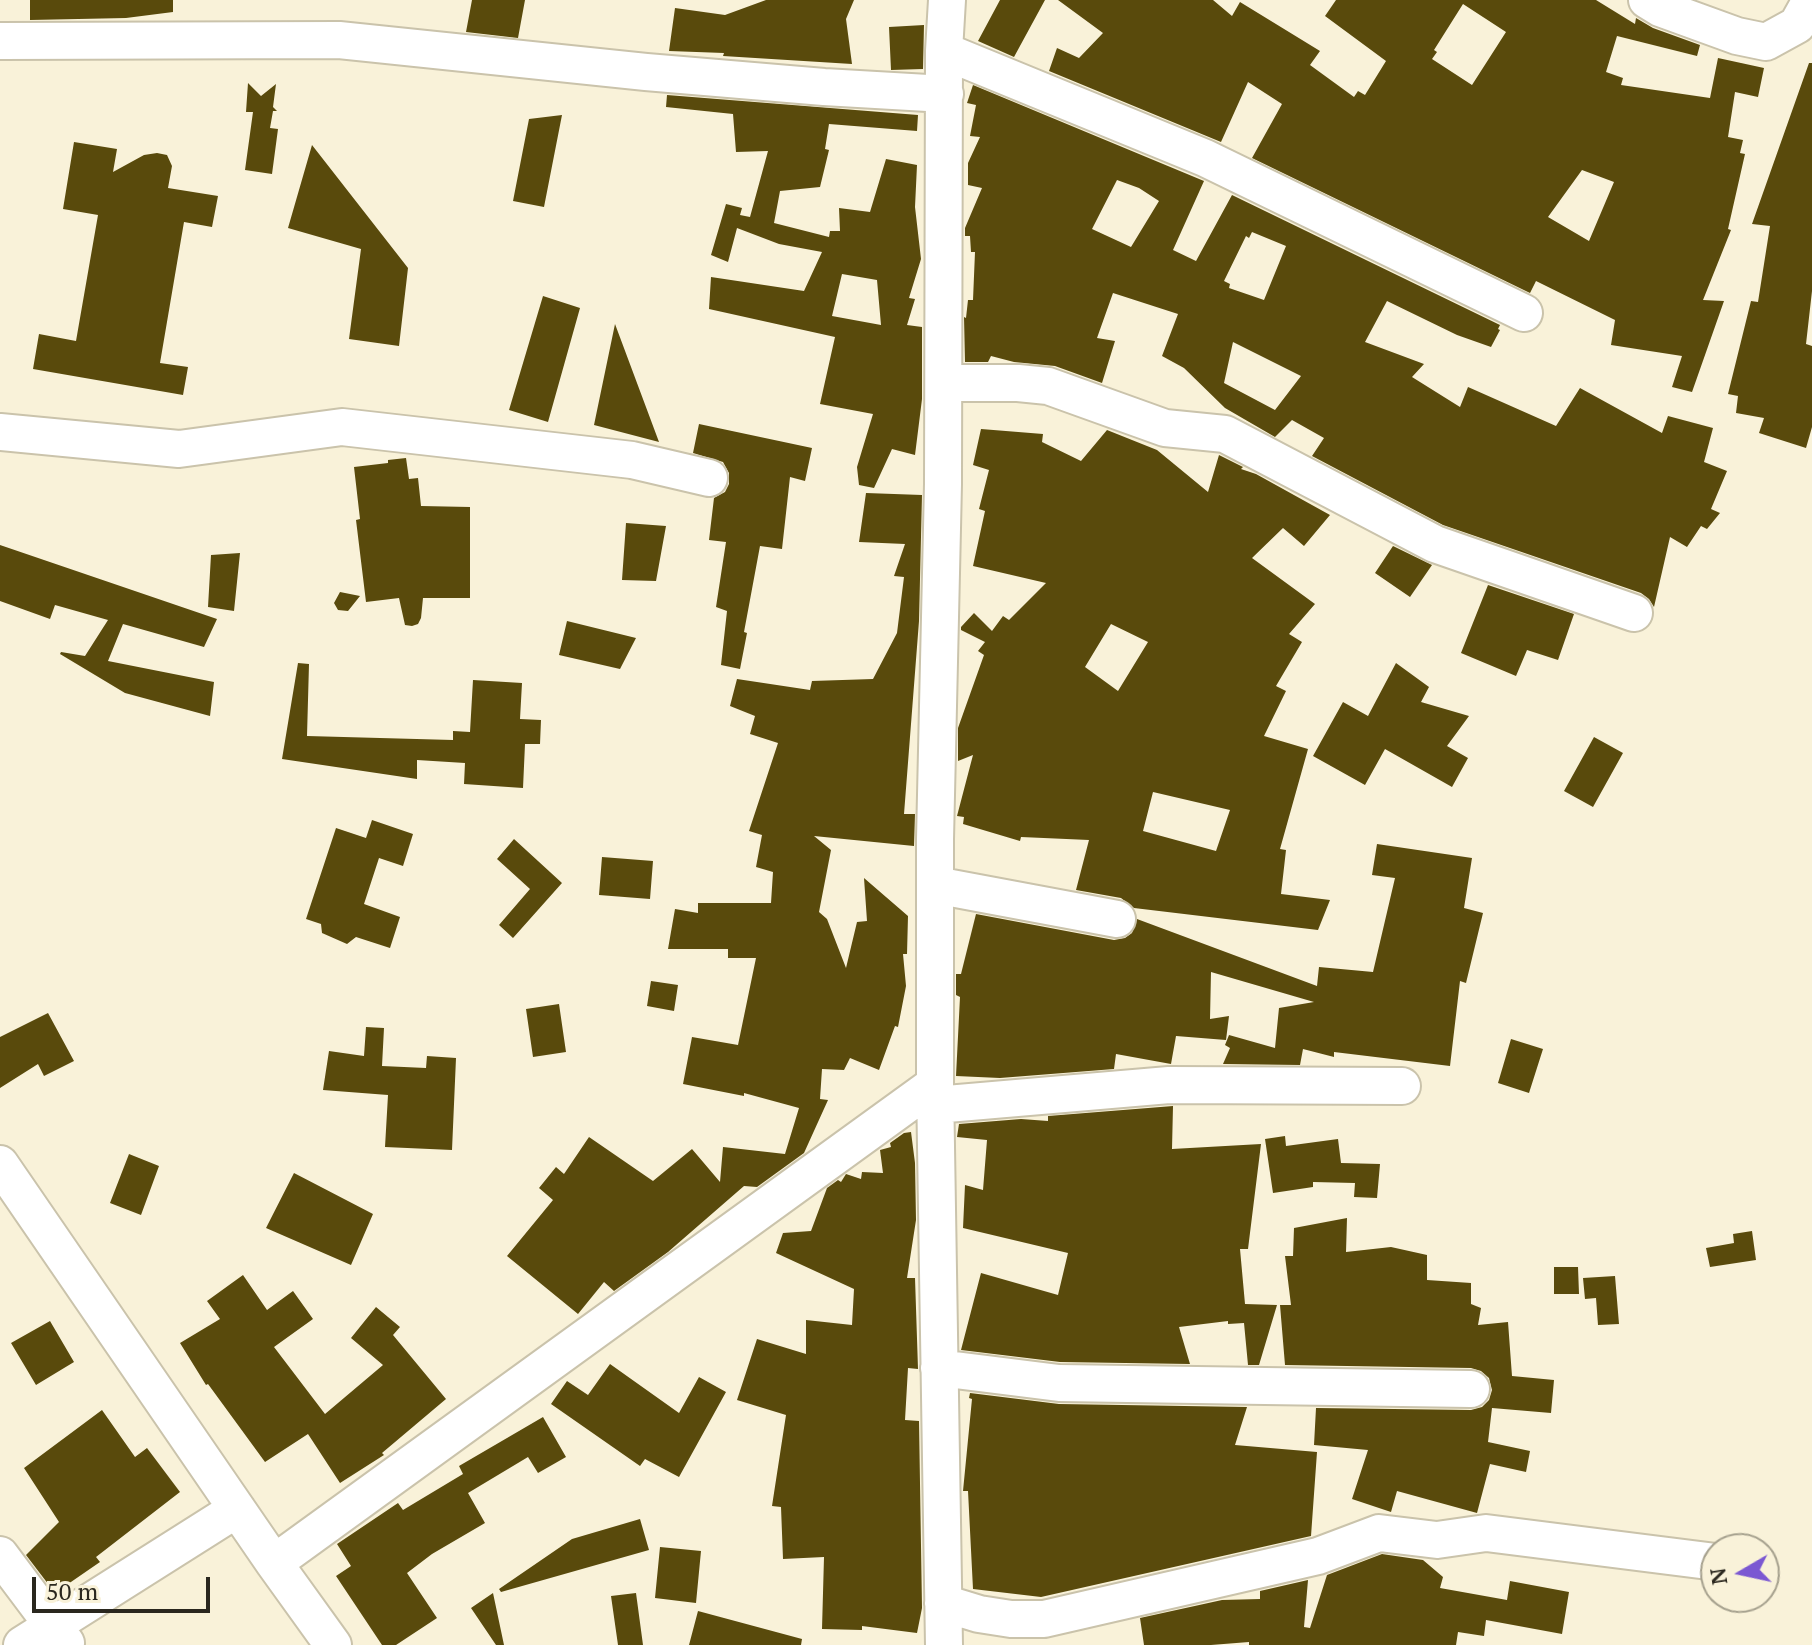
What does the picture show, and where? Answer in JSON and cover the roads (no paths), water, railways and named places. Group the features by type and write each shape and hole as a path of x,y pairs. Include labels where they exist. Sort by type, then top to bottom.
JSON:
{"street":[{"path":"944,1645 935,1094 935,885 947,0"},
{"path":"1647,0 1660,8 1737,36 1766,42 1797,25 1811,0"},
{"path":"0,41 339,40 646,72 945,94"},
{"path":"944,51 1205,158 1524,313"},
{"path":"944,383 1048,386 1165,428 1225,434 1435,544 1634,613"},
{"path":"0,432 179,449 342,427 632,460 709,478"},
{"path":"935,885 1117,919"},
{"path":"274,1563 935,1094 1169,1085 1402,1086"},
{"path":"6,1185 333,1645"},
{"path":"939,1368 1059,1383 1471,1389"},
{"path":"22,1645 60,1635 237,1509"},
{"path":"943,1603 979,1614 1011,1619 1044,1619 1318,1556 1379,1533 1437,1540 1486,1533 1700,1560"},
{"path":"0,1555 60,1635"}]}
